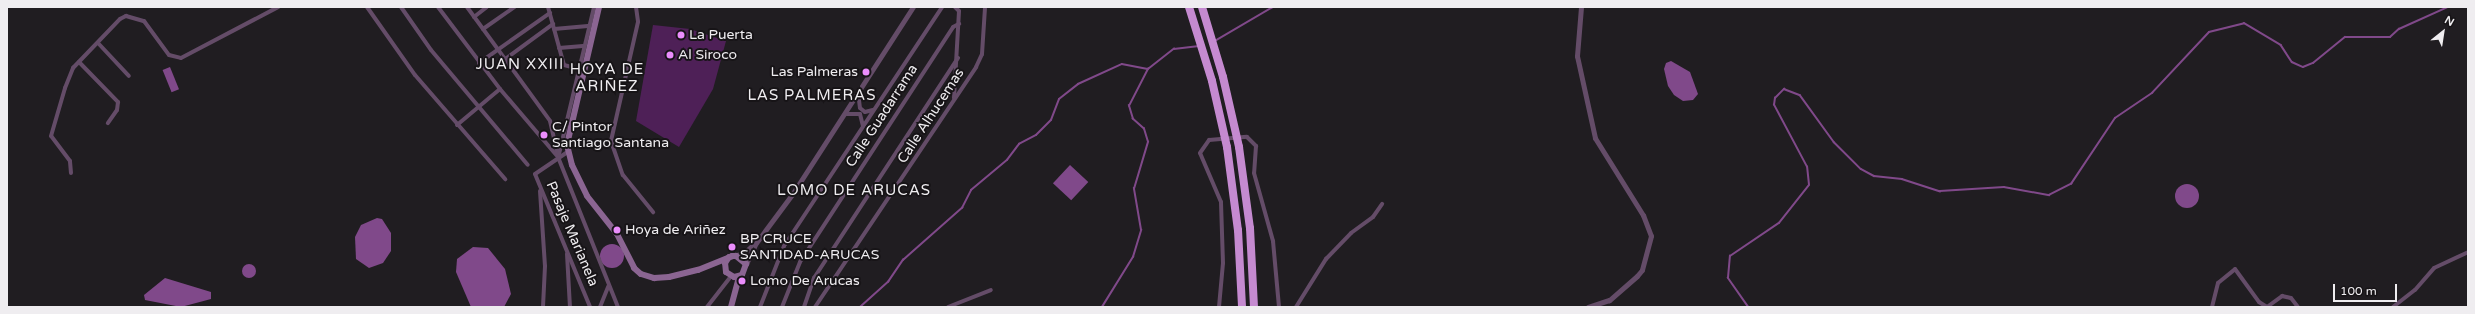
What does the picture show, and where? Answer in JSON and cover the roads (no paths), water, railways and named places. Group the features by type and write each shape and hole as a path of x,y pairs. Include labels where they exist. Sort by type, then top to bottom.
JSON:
{"highway":[{"path":"1189,7 1212,81 1226,147 1238,230 1242,307"},
{"path":"1202,7 1223,78 1239,147 1250,228 1254,307"}],"main road":[{"path":"600,7 568,137 568,151 575,173 595,208 617,234 634,268 640,274 654,278 669,277 731,257 740,257 746,264 745,270 730,275"},
{"path":"730,275 731,257"},
{"path":"710,265 730,275 738,287 731,307"}],"street":[{"path":"71,173 70,161 51,136 65,88 79,62 98,44 120,19 139,18 169,55 181,58 278,7"},
{"path":"367,7 415,75 505,179"},
{"path":"401,7 431,50 528,165"},
{"path":"438,7 500,90 558,157 568,176 608,287 618,307"},
{"path":"467,7 504,60 550,121 558,157"},
{"path":"474,17 487,7"},
{"path":"483,29 515,7"},
{"path":"548,7 564,65 579,69"},
{"path":"558,157 583,46 594,7"},
{"path":"636,7 638,22 611,141 623,175 653,212"},
{"path":"746,264 756,243 845,114 913,7"},
{"path":"760,307 784,246 942,7"},
{"path":"954,100 958,58 959,24 959,11 956,7"},
{"name":"Calle Alhucemas","path":"815,307 954,100 982,54 985,7"},
{"path":"1581,7 1577,56 1595,138 1643,215 1651,236 1642,270 1637,276 1609,300 1588,307"},
{"path":"479,63 550,13"},
{"path":"504,60 553,24"},
{"name":"Calle Guadarrama","path":"782,307 800,262 953,27 959,24"},
{"path":"554,29 588,26"},
{"path":"98,44 129,76"},
{"path":"559,48 583,46"},
{"path":"804,307 814,278 958,58"},
{"path":"79,62 118,102 117,110 108,123"},
{"path":"456,124 500,90"},
{"path":"858,92 860,108 865,112 873,110"},
{"path":"845,114 860,114 863,126"},
{"path":"1219,307 1223,263 1221,202 1200,153 1209,140 1247,137 1256,146 1254,173 1273,241 1279,307"},
{"path":"558,157 568,151"},
{"name":"Pasaje Marianela","path":"558,157 537,170 535,174 590,307"},
{"path":"565,169 572,165"},
{"path":"568,176 575,173"},
{"path":"540,186 545,266 543,307"},
{"path":"1296,307 1326,259 1351,233 1373,217 1382,204"},
{"path":"731,257 744,253 756,243"},
{"path":"567,251 570,307"},
{"path":"2393,307 2415,290 2434,268 2468,252"},
{"path":"2212,307 2218,283 2235,269 2259,302 2267,307 2282,296 2291,298 2298,307"},
{"path":"707,307 730,275"},
{"path":"600,307 608,287"},
{"path":"948,307 991,290"}],"waterway":[{"path":"1215,41 1273,7"},
{"path":"1748,307 1728,278 1730,256 1779,223 1809,185 1807,167 1774,105 1775,98 1784,89 1800,95 1834,142 1861,169 1874,176 1902,179 1940,191 2004,187 2049,195 2071,184 2115,118 2152,93 2209,32 2244,23 2281,45 2292,62 2303,67 2313,63 2345,37 2390,37 2399,29 2448,7"},
{"path":"1102,307 1133,257 1141,230 1134,189 1148,142 1144,129 1133,119 1129,106 1148,69 1174,49 1199,46"},
{"path":"860,307 888,282 903,260 962,208 971,190 1007,160 1019,144 1036,135 1051,120 1059,99 1078,84 1122,64 1148,69"}],"place":[{"name":"La Puerta","path":"681,35"},
{"name":"Al Siroco","path":"670,55"},
{"name":"Las Palmeras","path":"866,72"},
{"name":"C/ Pintor Santiago Santana","path":"544,135"},
{"name":"Hoya de Ariñez","path":"617,230"},
{"name":"BP CRUCE SANTIDAD-ARUCAS","path":"732,247"},
{"name":"Lomo De Arucas","path":"742,281"}],"district":[{"name":"JUAN XXIII","path":"520,65"},
{"name":"HOYA DE ARIÑEZ","path":"607,78"},
{"name":"LAS PALMERAS","path":"812,96"},
{"name":"LOMO DE ARUCAS","path":"854,191"}]}
